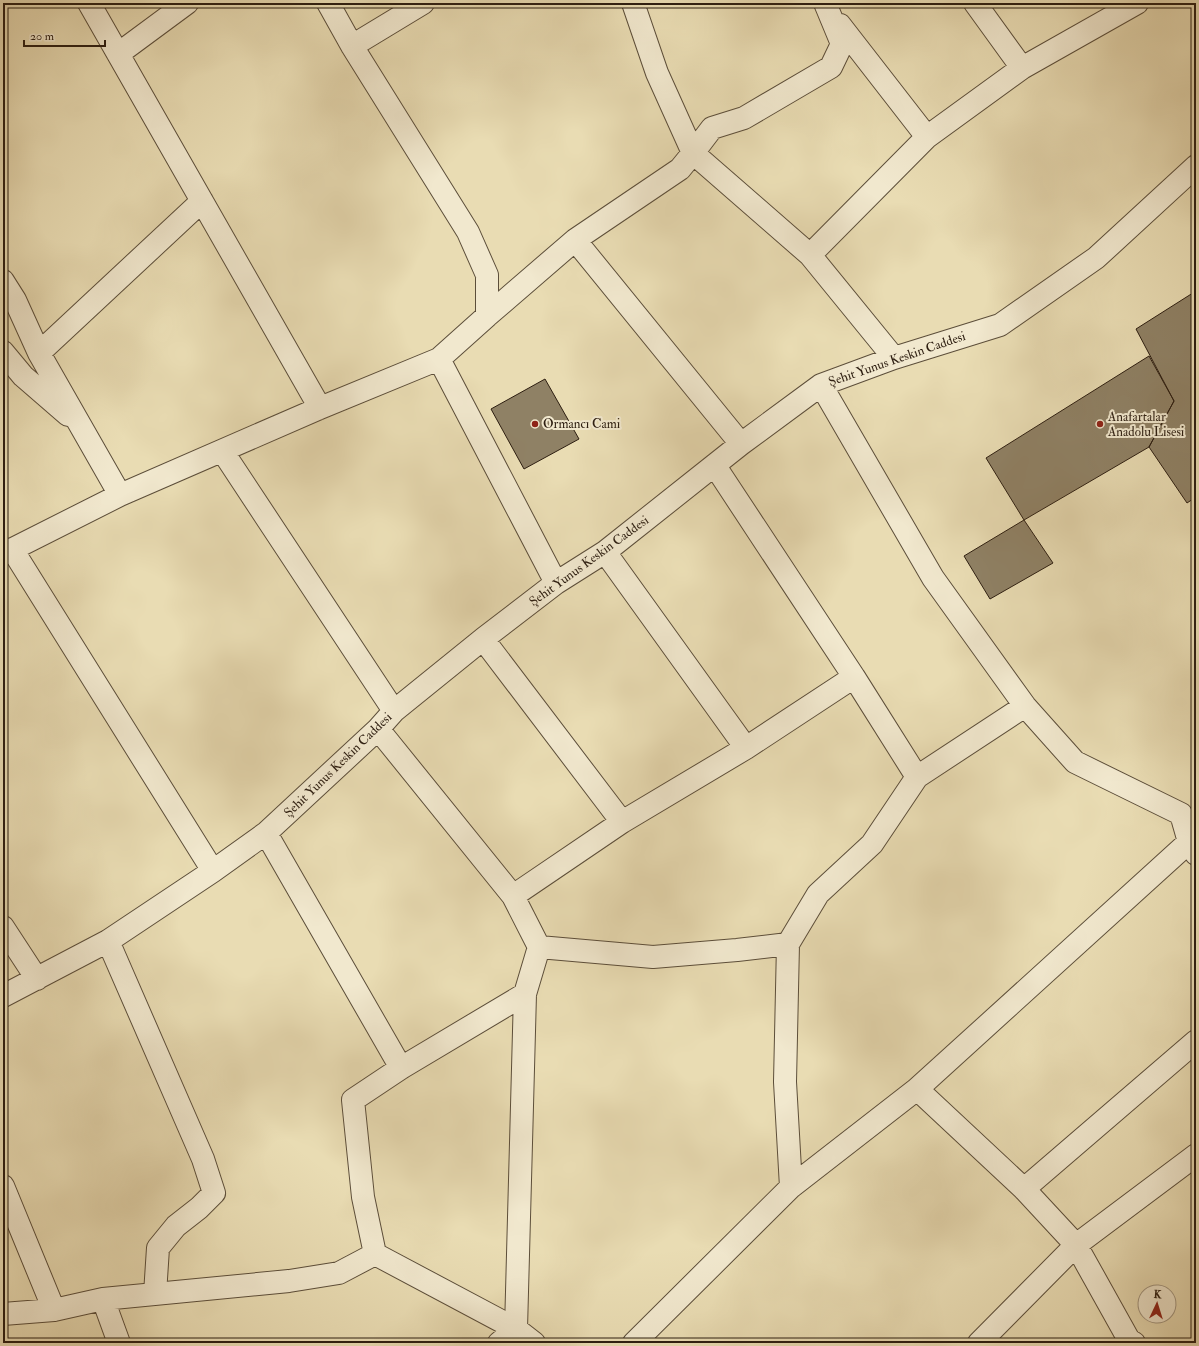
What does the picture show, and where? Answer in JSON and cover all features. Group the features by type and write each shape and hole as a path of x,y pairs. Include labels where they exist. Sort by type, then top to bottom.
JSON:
{"street":[{"path":"89,3 320,408"},
{"path":"118,54 187,3"},
{"path":"328,3 352,46 468,232 487,275 487,316"},
{"path":"352,46 423,3"},
{"path":"633,3 656,73 693,153 810,254 894,358"},
{"path":"975,3 1022,68"},
{"path":"810,254 927,137 1022,68 1137,3"},
{"path":"213,871 8,551 120,495 223,452 320,408 439,359 575,240 680,169 712,128 744,118 831,67 842,44 829,5"},
{"path":"829,5 927,137"},
{"name":"Şehit Yunus Keskin Caddesi","path":"3,996 108,941 213,871 266,833 378,729 394,711 483,639 556,583 605,552 741,444 821,385 894,358 1000,324 1096,258 1196,166"},
{"path":"39,353 202,201"},
{"path":"575,240 741,444"},
{"path":"3,281 15,300 39,353 120,495"},
{"path":"3,352 23,376 81,426"},
{"path":"439,359 556,583"},
{"path":"634,1343 791,1187 917,1089 1193,848 1188,811 1075,762 1025,706 933,578 821,385"},
{"path":"223,452 394,711"},
{"path":"715,466 854,677 917,777"},
{"path":"605,552 746,748"},
{"path":"483,639 622,822"},
{"path":"513,896 622,822 746,748 854,677"},
{"path":"791,1187 785,1082 788,944 818,894 872,844 917,777 1025,706"},
{"path":"378,729 513,896 539,947 525,994 516,1329 499,1343"},
{"path":"266,833 401,1068"},
{"path":"3,927 37,979"},
{"path":"108,941 203,1159 214,1193 199,1208 176,1226 158,1248 155,1294"},
{"path":"539,947 653,957 788,944"},
{"path":"375,1254 363,1197 353,1100 401,1068 525,994"},
{"path":"1024,1189 1196,1041"},
{"path":"917,1089 1024,1189 1076,1245 1129,1340 1134,1343"},
{"path":"979,1343 1076,1245 1196,1155"},
{"path":"3,1186 54,1310"},
{"path":"3,1314 54,1310 103,1299 289,1281 339,1273 375,1254"},
{"path":"375,1254 516,1329 534,1343"},
{"path":"103,1299 119,1343"}],"building":[{"name":"Anafartalar Anadolu Lisesi","path":"1196,291 1196,497 1187,503 1149,447 1174,401 1136,329"},
{"name":"Anafartalar Anadolu Lisesi","path":"1149,356 1174,401 1149,447 1024,520 986,458"},
{"name":"Ormancı Cami","path":"545,379 579,439 524,469 491,409"},
{"path":"1024,520 1053,563 990,599 964,556"}],"place":[{"name":"Ormancı Cami","path":"535,424"},
{"name":"Anafartalar Anadolu Lisesi","path":"1100,424"}]}
